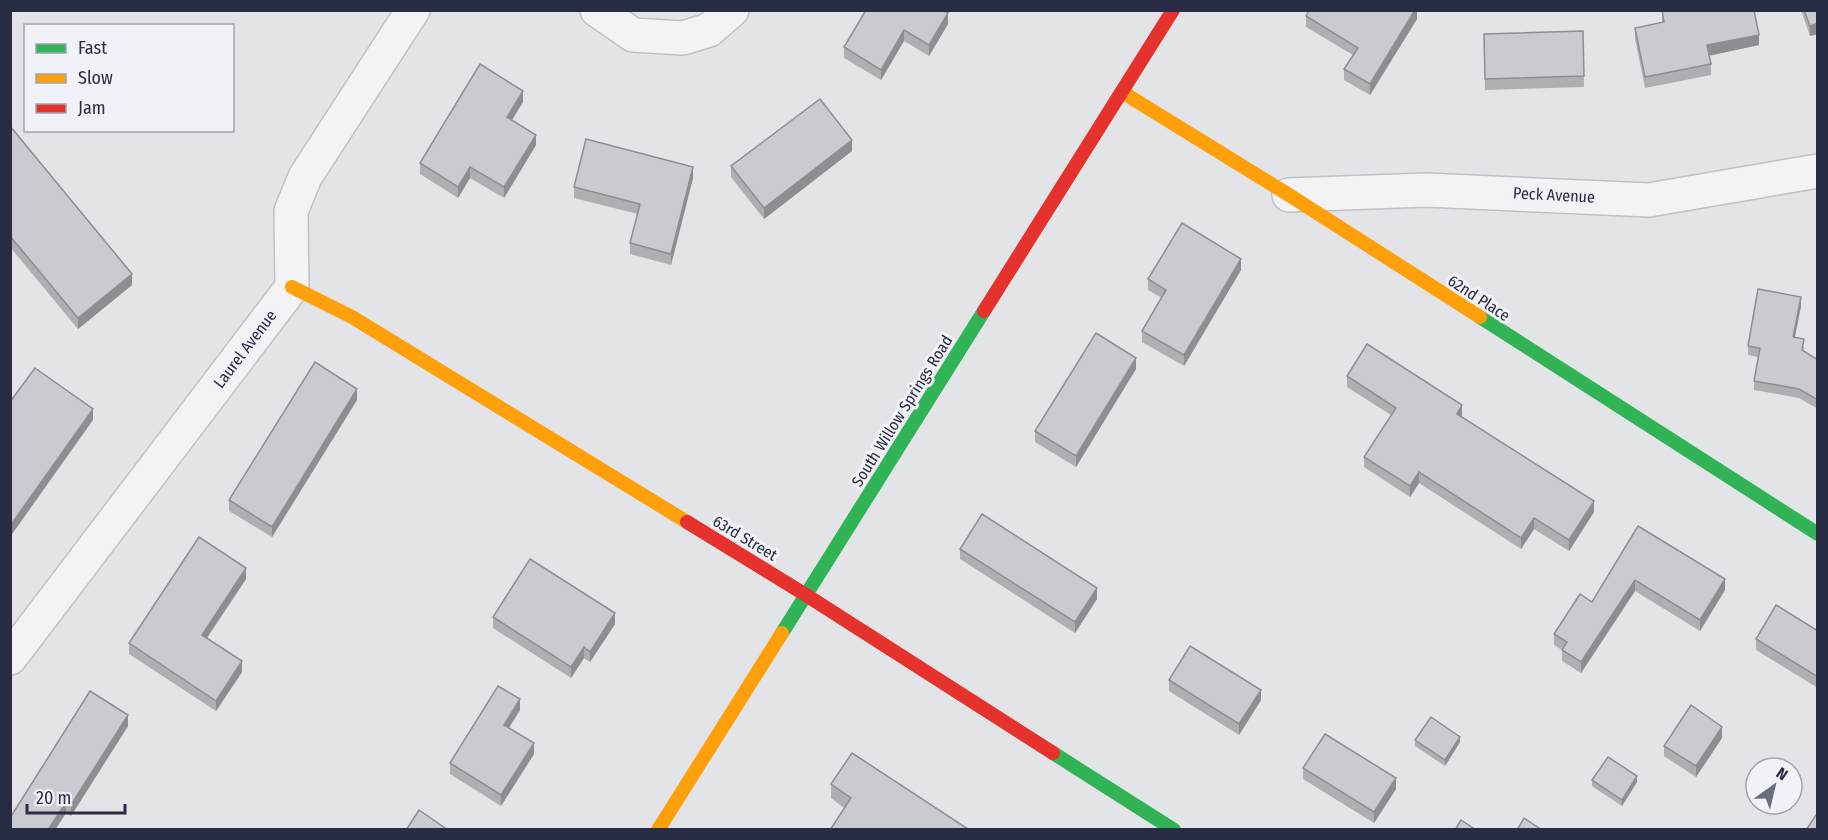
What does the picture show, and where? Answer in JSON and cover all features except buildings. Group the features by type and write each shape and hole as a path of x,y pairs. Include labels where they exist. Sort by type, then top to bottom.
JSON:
{"street":[{"path":"292,287 291,211 305,177 413,10"},
{"path":"597,10 633,35 682,38 709,30 732,10"},
{"name":"South Willow Springs Road","path":"658,830 1173,10"},
{"name":"62nd Place","path":"1122,92 1289,195 1818,534"},
{"name":"Peck Avenue","path":"1289,195 1426,190 1649,200 1818,171"},
{"name":"63rd Street","path":"292,287 352,317 806,595 1174,830"},
{"name":"Laurel Avenue","path":"10,658 292,287"}],"traffic: fast":[{"path":"782,633 984,311"},
{"path":"1480,317 1818,534"},
{"path":"1053,753 1174,830"}],"traffic: slow":[{"path":"1122,92 1480,317"},
{"path":"292,287 352,317 687,522"},
{"path":"658,830 782,633"}],"traffic: jam":[{"path":"984,311 1173,10"},
{"path":"687,522 1053,753"}]}
